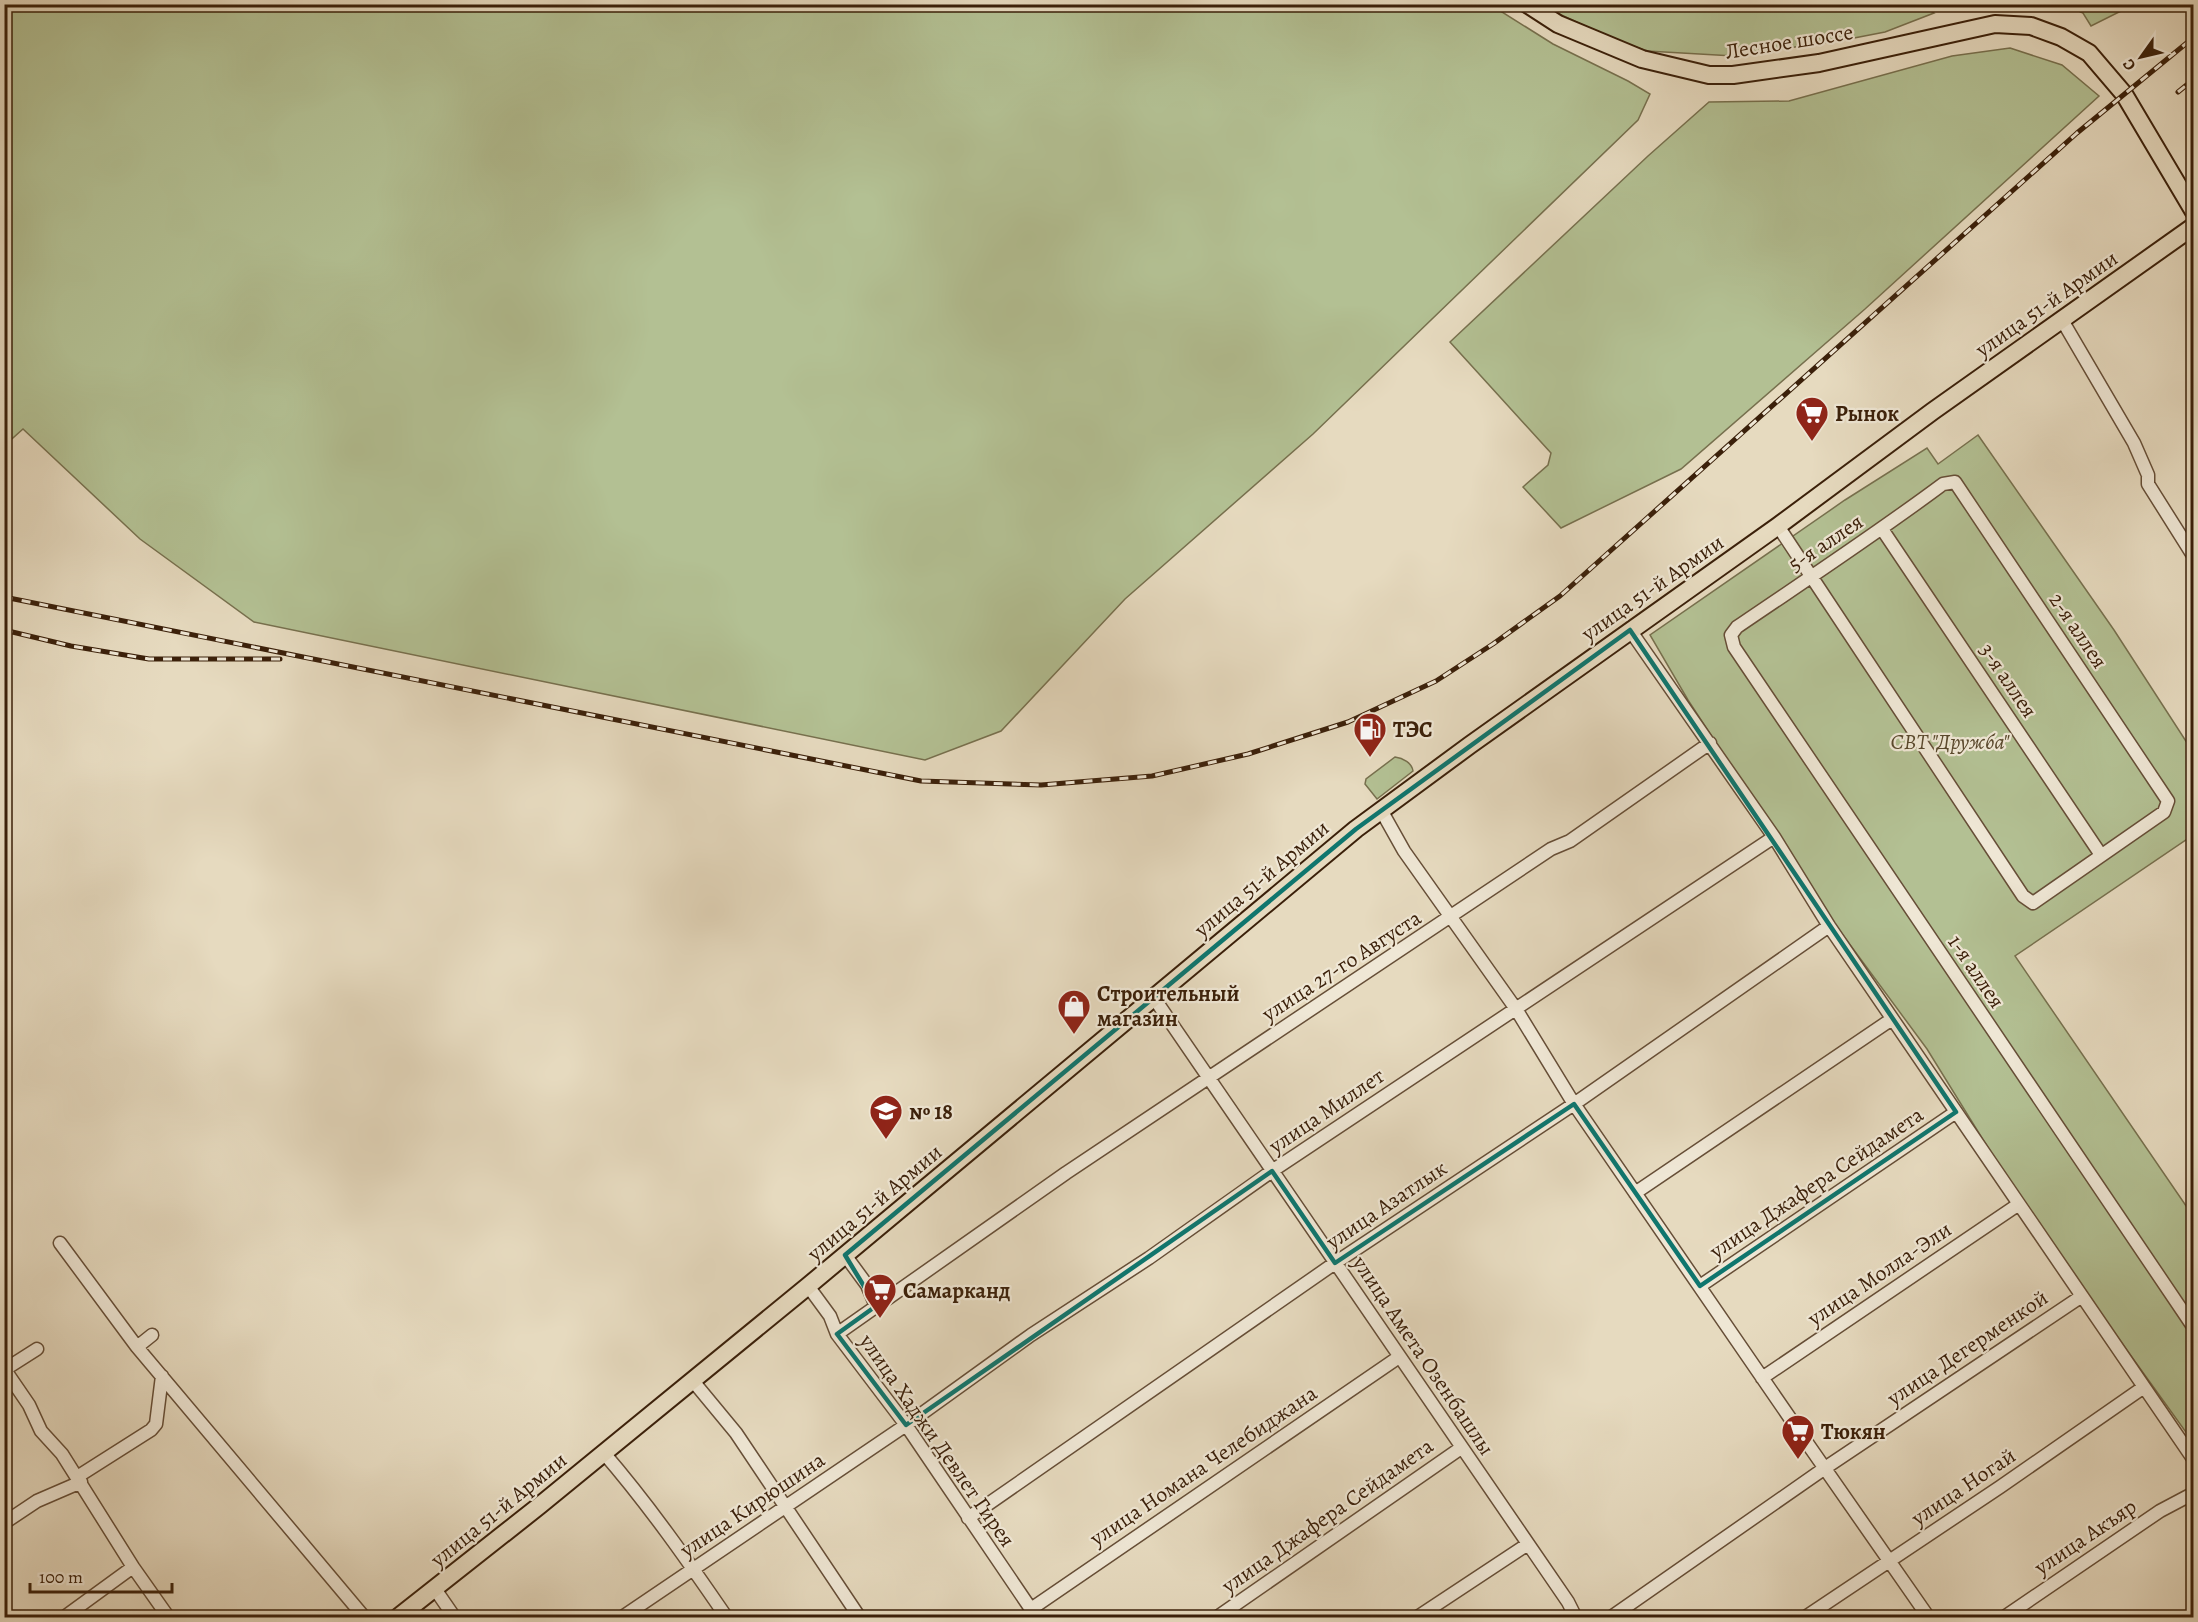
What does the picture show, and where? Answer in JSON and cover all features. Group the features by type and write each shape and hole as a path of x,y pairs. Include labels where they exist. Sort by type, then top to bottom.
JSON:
{"main road":[{"name":"Лесное шоссе","path":"1527,4 1558,24 1642,59 1709,75 1733,75 1820,63 1995,24 2031,26 2061,37 2089,53 2124,94 2193,212"},
{"name":"улица 51-й Армии","path":"397,1617 693,1381 1286,886 1381,810 2193,226"}],"street":[{"path":"2062,320 2134,443 2148,475 2148,483 2193,557"},
{"name":"2-я аллея","path":"1943,484 1955,482 1962,491 2168,801 2164,812 2101,855"},
{"name":"5-я аллея","path":"1731,635 1737,627 1882,529 1943,484"},
{"path":"1778,526 2023,896 2033,903 2101,855"},
{"name":"3-я аллея","path":"1882,529 2101,855"},
{"path":"1630,630 1774,837 1829,926 2193,1460"},
{"name":"1-я аллея","path":"1731,635 1734,647 2193,1328"},
{"name":"улица 27-го Августа","path":"837,1334 1208,1077 1452,917 1551,849 1570,841 1710,743"},
{"path":"1381,810 1404,851 1516,1009 1574,1104 1929,1617"},
{"name":"улица Миллет","path":"906,1425 1031,1335 1149,1258 1272,1171 1774,837"},
{"name":"улица Азатлык","path":"968,1518 1335,1263 1574,1104 1829,926"},
{"name":"улица Амета Озенбашлы","path":"1154,998 1568,1602 1576,1617"},
{"path":"1635,1193 1892,1019"},
{"name":"улица Джафера Сейдамета","path":"1700,1286 1956,1112"},
{"name":"улица Молла-Эли","path":"1762,1378 2019,1204"},
{"path":"60,1243 137,1347 365,1617"},
{"path":"845,1256 867,1285 876,1306"},
{"name":"улица Хаджи Девлет Гирея","path":"808,1286 830,1316 837,1334 906,1425 1034,1613"},
{"name":"улица Дегерменкой","path":"1610,1617 1825,1468 2082,1296"},
{"path":"137,1347 152,1335"},
{"path":"37,1349 5,1370 29,1405 41,1431 62,1454 133,1567 169,1617"},
{"name":"улица Номана Челебиджана","path":"1034,1613 1399,1357"},
{"path":"4,1523 37,1501 79,1480 151,1430 156,1424 162,1376"},
{"path":"693,1381 736,1433 861,1617"},
{"name":"улица Ногай","path":"1804,1617 2000,1487 2144,1387"},
{"name":"улица Кирюшина","path":"621,1617 906,1425"},
{"name":"улица Джафера Сейдамета","path":"1216,1617 1461,1448"},
{"path":"603,1452 694,1569 727,1617"},
{"name":"улица Акъяр","path":"2002,1617 2160,1511 2193,1493"},
{"path":"1416,1617 1527,1544"},
{"path":"63,1617 133,1567"},
{"path":"435,1589 455,1617"}],"highlighted area":[{"path":"1630,630 1956,1112 1700,1286 1574,1104 1335,1263 1272,1171 906,1425 837,1334 876,1306 845,1255 1356,829"}],"green space":[{"path":"5,4 1491,5 1553,44 1650,94 1638,120 1313,434 1125,599 1001,731 925,760 254,622 140,539 23,429 5,445"},
{"path":"1920,4 1934,13 1885,32 1734,56 1647,51 1611,38 1543,5"},
{"path":"2065,5 2133,5 2091,26 2083,13"},
{"path":"2010,48 2062,65 2099,96 1865,309 1681,469 1561,528 1523,487 1548,465 1551,453 1450,342 1648,156 1709,102 1789,101 1952,56"},
{"name":"СВТ \"Дружба\"","path":"1978,435 2114,630 2193,752 2193,835 2015,956 2193,1216 2193,1442 2011,1185 1927,1049 1831,919 1688,700 1650,635 1845,500 1927,448 1938,464"},
{"path":"1395,757 1407,761 1413,771 1377,799 1365,784 1366,779"}],"railway":[{"path":"4,597 921,781 1041,785 1152,776 1248,754 1348,722 1436,681 1560,596 2077,133 2194,37"},
{"path":"2178,92 2194,79"},
{"path":"4,630 71,646 149,659 280,659"}],"place":[{"name":"Рынок","path":"1812,442"},
{"name":"ТЭС","path":"1370,758"},
{"name":"Строительный магазин","path":"1074,1035"},
{"name":"№ 18","path":"886,1140"},
{"name":"Самарканд","path":"880,1319"},
{"name":"Тюкян","path":"1798,1460"}]}
